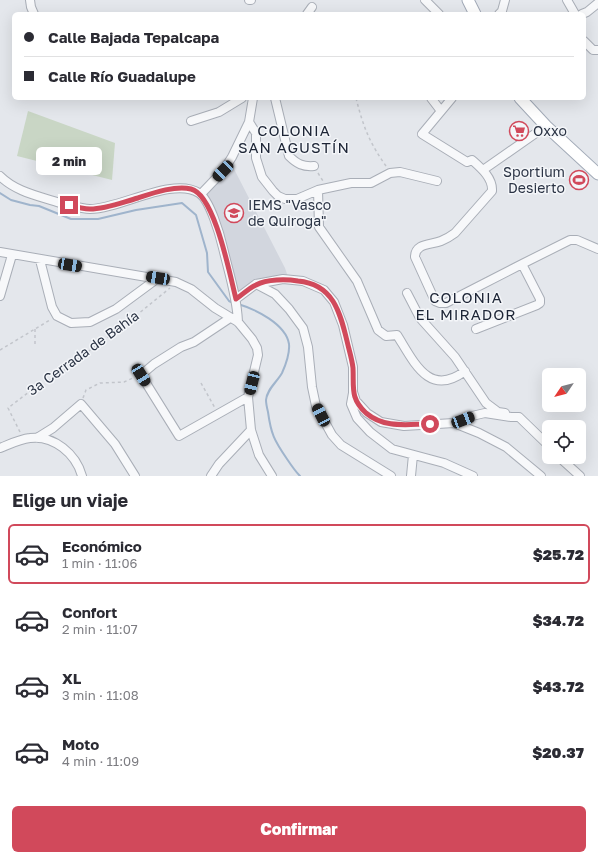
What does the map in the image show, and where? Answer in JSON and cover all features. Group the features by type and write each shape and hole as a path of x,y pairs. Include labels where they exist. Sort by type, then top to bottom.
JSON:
{"main road":[{"path":"468,0 474,12"},
{"path":"522,100 546,126 598,174"}],"street":[{"path":"30,0 33,12"},
{"path":"501,12 505,0"},
{"path":"567,0 574,12"},
{"path":"586,12 598,3"},
{"path":"586,43 593,50 598,50"},
{"path":"191,121 219,112 239,100"},
{"path":"200,194 223,171 232,157 249,122 253,100"},
{"path":"276,100 290,156 294,161 301,165 314,166"},
{"path":"433,100 441,111"},
{"path":"450,100 422,134 466,162 472,160 483,170 492,184 492,191 448,238 440,242 426,244 418,248 415,253 415,257 435,301 446,304 570,240 577,240 598,249"},
{"path":"249,122 256,133 256,158 262,177 278,196 285,199 297,199 318,190 351,183 371,183 390,173 400,172 437,181"},
{"path":"483,170 546,126"},
{"path":"0,176 16,188 28,193 69,205 90,209 107,207 169,188 191,189 200,194 208,205 219,232 236,300 238,322"},
{"path":"318,190 319,227 357,281 378,330 386,336 397,335 412,359 425,374 435,381 451,380 465,371"},
{"path":"0,252 40,260 158,278 176,283 191,289 230,318 238,322 252,339 257,348 258,355 248,397 251,430 259,456 272,476"},
{"path":"0,296 12,255"},
{"path":"40,260 52,308 57,316 71,323 90,322 116,309 158,278"},
{"path":"476,329 540,303 540,298 522,264"},
{"path":"236,300 256,284 283,279 303,281 324,290 334,302 343,325 353,367 353,392 351,404 357,418 370,432 392,449 444,463 473,476"},
{"path":"256,284 275,294 289,309 303,328 308,347 312,387 316,406 332,435 341,445 391,476"},
{"path":"407,293 420,318 455,357 486,403 498,412 521,418 542,439"},
{"path":"230,318 194,342 181,347 154,364 141,375 179,436 248,397"},
{"path":"353,392 356,400 367,413 381,422 404,426 454,423 485,413 521,418"},
{"path":"37,438 53,428 81,404 115,444 135,476"},
{"path":"454,423 506,447 541,476"},
{"path":"211,476 219,464 251,430"},
{"path":"0,448 23,439 37,438 52,442 69,452 76,460 82,476"},
{"path":"411,476 413,455"},
{"path":"567,464 580,476"}],"path":[{"path":"356,100 361,119 372,145 390,173"},
{"path":"314,166 327,188"},
{"name":"3ª Cerrada de Bahía","path":"23,439 8,408 42,382 51,380 176,283"},
{"path":"0,350 57,316"},
{"path":"35,329 35,346"},
{"path":"81,404 86,390 100,383 124,382 141,375"},
{"path":"202,383 218,413"}],"shaded area":[{"name":"IEMS \"Vasco de Quiroga\"","path":"233,167 285,268 288,277 282,277 237,297 204,194"}],"green space":[{"path":"28,111 115,143 112,180 17,156"}],"building":[{"name":"Oxxo","path":"521,121 529,131 516,140 509,131"}],"waterway":[{"path":"0,193 11,200 39,206 71,219 98,219 136,210 182,203 196,215 207,253 208,272 229,301 233,303"},
{"path":"238,304 269,318 287,337 289,344 287,359 282,373 268,392 266,403 270,426 276,442 300,476"}],"place":[{"name":"Oxxo","path":"519,131"},
{"name":"Sportium Desierto","path":"579,180"},
{"name":"IEMS \"Vasco de Quiroga\"","path":"234,213"}],"district":[{"name":"COLONIA SAN AGUSTÍN","path":"294,140"},
{"name":"COLONIA EL MIRADOR","path":"466,306"}],"route":[{"path":"69,205 90,209 107,207 169,188 191,189 200,194 208,205 219,232 236,299 256,284 283,279 303,281 324,290 334,302 343,325 353,367 353,392 356,400 367,413 381,422 404,426 430,424"}]}
